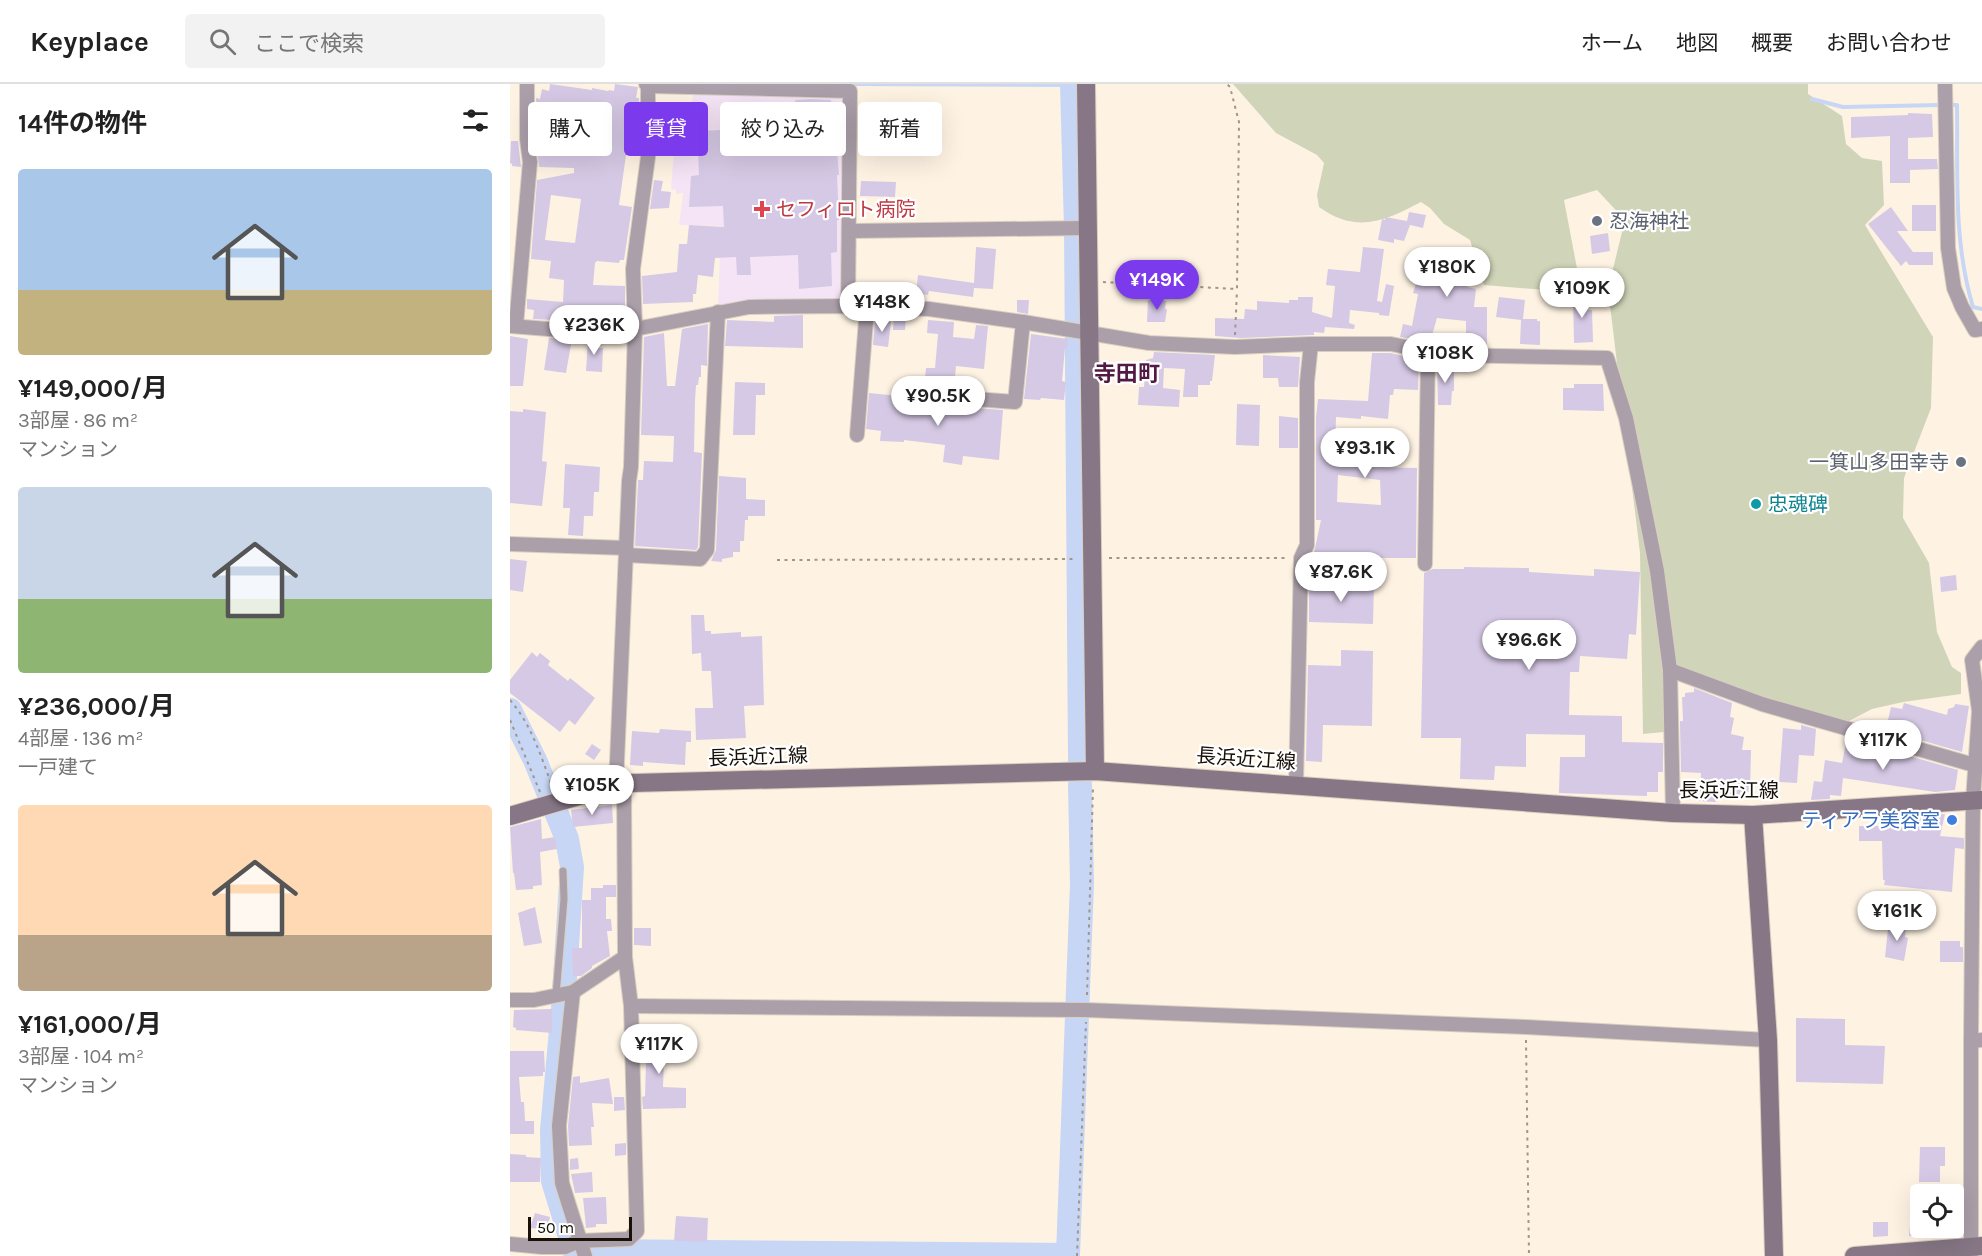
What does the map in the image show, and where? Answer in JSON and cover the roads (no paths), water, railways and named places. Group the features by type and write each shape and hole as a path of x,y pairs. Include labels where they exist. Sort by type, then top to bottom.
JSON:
{"main road":[{"path":"1086,84 1080,228 1088,281 1081,331 1092,558 1095,771"},
{"name":"長浜近江線","path":"510,816 620,785 1095,771 1673,813 1753,815 1978,800"},
{"path":"1753,815 1768,1040 1774,1256"},
{"path":"1854,1256 1975,1249"}],"street":[{"path":"527,84 527,139 530,162 513,326 561,330 635,329 749,308 848,306 928,309 1149,343 1235,347 1391,344 1446,355 1607,358 1628,430 1657,571 1670,670 1673,813"},
{"path":"1945,84 1948,248 1954,288 1975,330 1982,329"},
{"path":"510,1244 577,1247 629,1239 637,1231 631,1006 625,957 620,785 635,329 633,268 648,157 647,85 850,91 848,306"},
{"path":"850,231 1080,228"},
{"path":"857,435 867,307"},
{"path":"510,544 626,551 700,559 707,550 718,312"},
{"path":"907,394 1015,402 1023,322"},
{"path":"1296,784 1301,558 1306,545 1307,382 1311,344"},
{"path":"1425,564 1428,351"},
{"path":"1975,1249 1978,800 1974,765 1980,711 1972,660 1982,647"},
{"path":"1670,670 1762,704 1974,765"},
{"path":"510,1000 534,1000 564,994 625,957"},
{"path":"564,994 559,1126 562,1183 577,1247"},
{"path":"631,1006 1076,1010 1526,1027 1768,1040"}],"lane":[{"path":"563,871 564,994"}],"waterway":[{"path":"848,84 1072,85"},
{"path":"1072,84 1076,228 1080,759"},
{"path":"1812,99 1843,107 1940,105"},
{"path":"1953,105 1957,105 1958,207 1962,257 1973,307 1982,309"},
{"path":"510,710 535,760 567,839 572,867 552,1130 553,1181 576,1256"},
{"path":"581,1256 591,1251 1068,1255 1082,883 1080,785"}],"place":[{"name":"セフィロト病院","path":"762,209"},
{"name":"忍海神社","path":"1597,221"},
{"name":"一箕山多田幸寺","path":"1961,462"},
{"name":"忠魂碑","path":"1756,504"},
{"name":"ティアラ美容室","path":"1952,820"}],"district":[{"name":"寺田町","path":"1127,374"}]}
